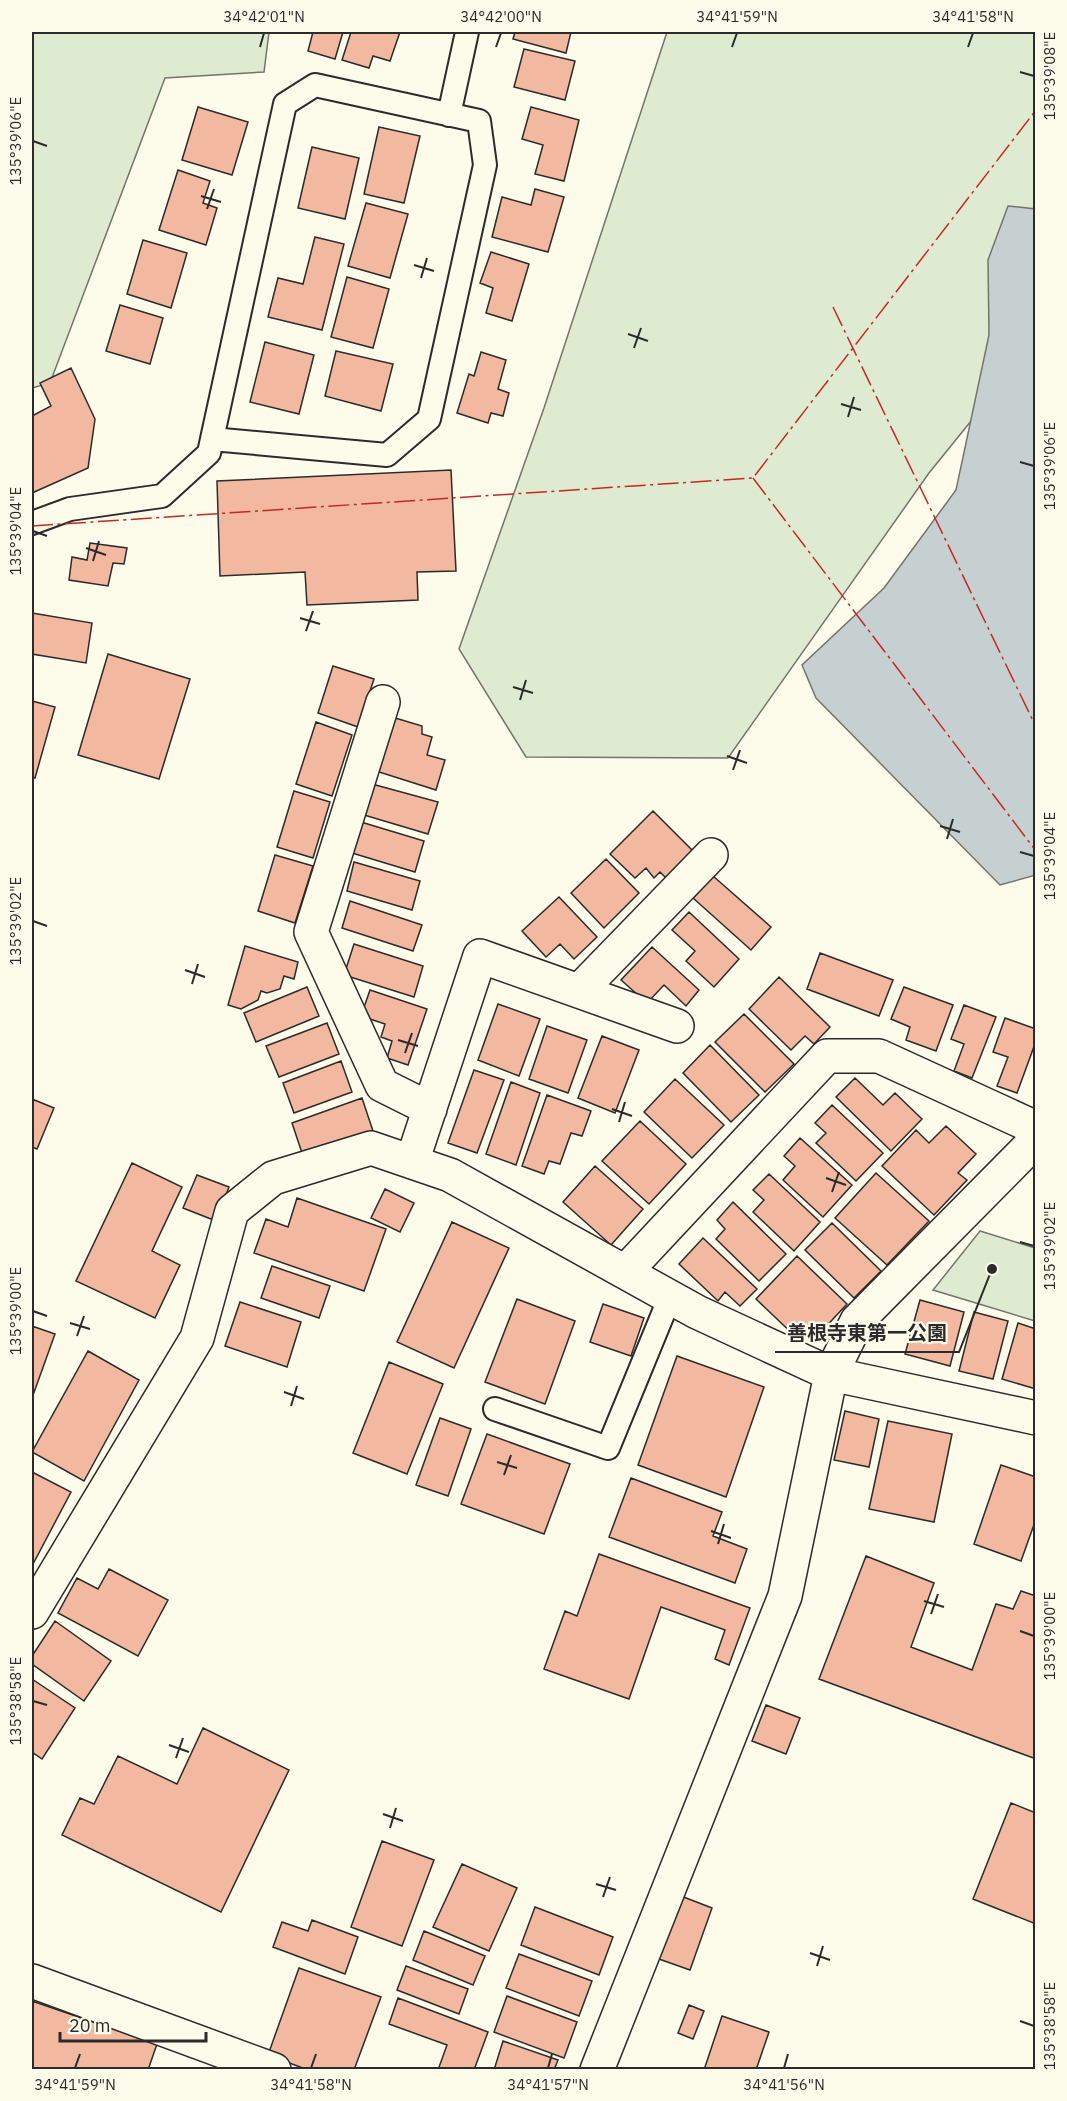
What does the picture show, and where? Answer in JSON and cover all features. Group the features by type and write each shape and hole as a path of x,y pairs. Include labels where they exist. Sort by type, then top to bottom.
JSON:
{"street":[{"path":"383,702 311,932 382,1085 430,1108"},
{"path":"579,991 711,855"},
{"path":"412,1162 480,956 677,1026"},
{"path":"625,1272 827,1056 879,1056 1035,1128"},
{"path":"597,2070 785,1596 831,1374 857,1321 1035,1140"},
{"path":"32,1612 197,1338 232,1211 273,1178 371,1148 450,1175 670,1298 831,1374 1035,1418"},
{"path":"32,1981 274,2070"}],"lane":[{"path":"449,115 467,32"},
{"path":"32,524 70,509 162,496 209,453 212,439 285,104 315,85 479,121 485,165 429,419 387,455 212,439"},
{"path":"495,1409 608,1448 670,1298"}],"green space":[{"path":"32,32 269,32 264,72 165,78 50,383 32,388"},
{"path":"667,32 1035,32 1035,342 929,473 728,758 526,757 459,649 544,408"},
{"path":"980,1231 1035,1248 1035,1321 933,1290"}],"shaded area":[{"path":"1008,206 1036,209 1036,875 1000,885 816,698 802,665 884,588 956,490 989,335 988,260"}],"building":[{"path":"313,32 343,32 335,59 308,51"},
{"path":"351,32 400,32 390,61 373,56 369,68 342,60"},
{"path":"515,32 571,32 566,53 513,39"},
{"path":"524,49 575,61 565,100 514,87"},
{"path":"198,107 248,122 232,175 182,160"},
{"path":"531,107 579,120 564,181 535,174 543,145 522,139"},
{"path":"379,127 420,136 404,203 364,194"},
{"path":"312,147 359,158 345,219 298,208"},
{"path":"178,170 210,181 203,203 217,208 206,245 159,230"},
{"path":"535,189 564,197 548,252 492,237 502,197 531,205"},
{"path":"366,203 408,214 390,278 348,266"},
{"path":"315,237 344,244 322,330 268,317 278,278 303,284"},
{"path":"143,240 187,253 171,308 127,294"},
{"path":"491,252 529,264 512,321 486,313 493,288 480,283"},
{"path":"347,277 389,289 373,348 331,337"},
{"path":"120,305 163,318 150,364 106,351"},
{"path":"265,342 314,355 299,414 250,402"},
{"path":"336,351 393,364 381,411 325,396"},
{"path":"481,352 506,360 498,389 509,393 503,416 491,413 488,423 457,413 469,374 474,376"},
{"path":"71,368 95,419 88,468 32,493 32,416 51,406 40,383"},
{"path":"451,470 456,571 417,572 418,600 307,605 305,572 220,576 217,481"},
{"path":"90,543 127,548 124,564 113,563 108,586 69,580 72,557 87,560"},
{"path":"32,613 92,623 86,663 32,654"},
{"path":"108,654 190,679 159,779 78,755"},
{"path":"333,666 374,679 358,727 318,713"},
{"path":"32,701 55,707 35,778 32,777"},
{"path":"392,717 422,726 422,734 432,737 427,755 445,760 436,790 376,771"},
{"path":"316,722 352,735 332,796 296,784"},
{"path":"372,784 438,802 428,834 364,815"},
{"path":"294,791 330,802 313,858 277,847"},
{"path":"653,811 698,856 671,883 660,872 654,878 646,868 635,878 610,854"},
{"path":"361,822 424,841 415,872 352,853"},
{"path":"275,855 313,866 295,923 258,911"},
{"path":"606,859 639,893 604,928 571,893"},
{"path":"354,862 420,881 412,910 347,891"},
{"path":"713,876 771,927 751,950 693,898"},
{"path":"559,897 597,937 574,959 560,944 546,957 522,931"},
{"path":"350,901 422,925 413,951 342,928"},
{"path":"689,912 739,959 714,987 686,961 695,951 672,930"},
{"path":"354,944 423,966 414,997 344,975"},
{"path":"245,946 298,962 294,979 284,976 280,989 267,993 261,991 258,1000 241,1009 228,1005"},
{"path":"652,947 699,990 686,1006 664,985 647,1003 621,980"},
{"path":"820,953 893,980 879,1016 807,989"},
{"path":"779,977 830,1027 814,1044 805,1036 791,1050 749,1009"},
{"path":"307,987 319,1016 256,1042 244,1013"},
{"path":"904,987 953,1005 936,1051 906,1040 910,1027 891,1019"},
{"path":"370,990 427,1009 408,1065 387,1058 392,1041 381,1037 385,1024 361,1016"},
{"path":"498,1004 540,1019 519,1076 478,1060"},
{"path":"964,1005 996,1017 972,1078 954,1071 964,1044 951,1039"},
{"path":"744,1014 794,1064 765,1092 715,1042"},
{"path":"1005,1018 1036,1029 1036,1041 1017,1093 997,1086 1008,1057 993,1052"},
{"path":"327,1023 339,1054 279,1077 266,1046"},
{"path":"547,1026 587,1040 568,1093 529,1079"},
{"path":"602,1036 639,1050 615,1113 578,1098"},
{"path":"710,1045 759,1095 731,1122 683,1073"},
{"path":"341,1061 352,1092 294,1113 283,1083"},
{"path":"474,1070 504,1080 477,1153 448,1143"},
{"path":"855,1078 883,1105 895,1093 922,1119 891,1151 836,1097"},
{"path":"675,1079 724,1125 692,1158 644,1112"},
{"path":"511,1082 540,1093 516,1165 486,1154"},
{"path":"547,1095 591,1111 582,1136 571,1133 560,1164 549,1161 544,1174 522,1166"},
{"path":"362,1098 373,1131 303,1156 292,1123"},
{"path":"32,1099 54,1108 37,1149 32,1147"},
{"path":"832,1105 883,1153 856,1181 816,1143 826,1133 815,1123"},
{"path":"640,1121 686,1164 649,1204 602,1161"},
{"path":"946,1126 976,1154 958,1173 967,1180 934,1215 882,1166 916,1130 929,1143"},
{"path":"800,1138 852,1185 823,1217 783,1180 795,1166 784,1156"},
{"path":"132,1163 182,1187 152,1251 180,1265 155,1318 76,1281"},
{"path":"595,1166 643,1209 611,1245 563,1202"},
{"path":"876,1173 929,1221 887,1265 835,1218"},
{"path":"769,1174 820,1222 794,1251 753,1212 764,1200 753,1190"},
{"path":"197,1175 229,1187 216,1221 183,1208"},
{"path":"385,1189 414,1203 400,1232 371,1218"},
{"path":"297,1198 386,1229 364,1291 254,1253 266,1219 288,1227"},
{"path":"733,1202 786,1254 759,1281 716,1239 725,1229 717,1220"},
{"path":"452,1222 509,1248 454,1368 397,1342"},
{"path":"832,1223 881,1271 854,1298 805,1250"},
{"path":"703,1238 757,1289 740,1306 725,1292 718,1301 679,1264"},
{"path":"797,1256 847,1304 820,1333 812,1325 798,1339 756,1299"},
{"path":"272,1266 330,1286 319,1318 261,1298"},
{"path":"517,1299 575,1321 545,1404 485,1382"},
{"path":"920,1300 964,1312 950,1366 905,1354"},
{"path":"240,1302 301,1322 287,1367 225,1346"},
{"path":"603,1304 644,1318 631,1356 590,1342"},
{"path":"974,1312 1008,1321 993,1379 959,1371"},
{"path":"1018,1323 1036,1329 1036,1389 1002,1379"},
{"path":"32,1326 55,1334 32,1398"},
{"path":"88,1351 139,1380 84,1481 32,1452"},
{"path":"677,1356 764,1387 726,1497 638,1465"},
{"path":"389,1362 443,1384 407,1474 353,1453"},
{"path":"845,1411 879,1419 869,1467 834,1460"},
{"path":"440,1418 471,1429 448,1496 416,1485"},
{"path":"888,1421 952,1434 934,1522 869,1509"},
{"path":"487,1434 570,1464 544,1534 461,1504"},
{"path":"1001,1465 1036,1477 1036,1519 1021,1561 974,1544"},
{"path":"32,1472 71,1492 32,1566"},
{"path":"631,1478 722,1512 713,1536 747,1549 735,1583 609,1537"},
{"path":"599,1554 750,1608 729,1665 715,1659 725,1630 661,1607 629,1699 544,1669 565,1611 577,1616"},
{"path":"866,1556 934,1583 911,1647 972,1670 996,1604 1013,1609 1021,1591 1036,1596 1036,1759 819,1679"},
{"path":"109,1569 168,1600 138,1656 58,1613 77,1578 98,1589"},
{"path":"55,1621 111,1661 84,1701 32,1664 32,1656"},
{"path":"32,1679 75,1708 42,1759 32,1752"},
{"path":"766,1705 800,1718 786,1754 752,1741"},
{"path":"203,1728 289,1770 221,1912 62,1835 80,1798 94,1804 118,1756 177,1784"},
{"path":"1011,1803 1036,1813 1036,1924 973,1899"},
{"path":"382,1841 434,1860 402,1946 351,1927"},
{"path":"462,1864 517,1888 489,1951 433,1927"},
{"path":"681,1896 712,1908 690,1970 659,1959"},
{"path":"535,1907 613,1937 599,1975 521,1945"},
{"path":"312,1920 358,1937 345,1974 273,1947 282,1922 308,1931"},
{"path":"424,1931 485,1956 473,1985 413,1960"},
{"path":"519,1954 592,1981 579,2016 506,1988"},
{"path":"406,1966 468,1989 459,2014 397,1990"},
{"path":"299,1968 381,1997 354,2070 308,2070 268,2055"},
{"path":"507,1996 577,2022 564,2058 494,2032"},
{"path":"398,1998 488,2032 474,2070 438,2070 447,2045 389,2024"},
{"path":"32,2001 157,2044 148,2070 32,2070"},
{"path":"689,2005 704,2011 693,2039 678,2033"},
{"path":"722,2016 769,2032 756,2070 704,2070"},
{"path":"503,2041 558,2060 554,2070 494,2070"}],"power":[{"path":"32,526 753,478 1036,110"},
{"path":"833,307 1036,727"},
{"path":"753,478 1036,851"}],"place":[{"name":"善根寺東第一公園","path":"992,1269"}]}
